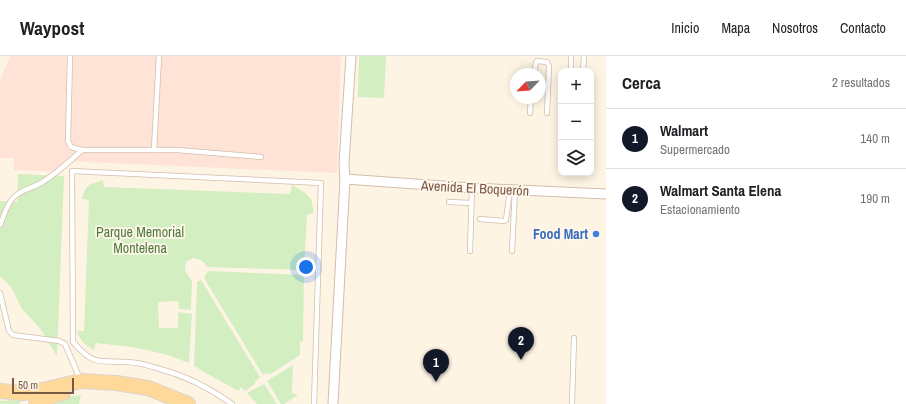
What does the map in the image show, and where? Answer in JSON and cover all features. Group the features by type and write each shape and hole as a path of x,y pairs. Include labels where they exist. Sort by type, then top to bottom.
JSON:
{"main road":[{"path":"0,391 22,393 36,399 81,382 116,383 160,392 188,404"},
{"path":"56,391 107,391 144,396 169,404"}],"street":[{"path":"333,404 345,179 345,121 351,56"},
{"name":"Avenida El Boquerón","path":"345,179 472,188 606,194"}],"lane":[{"path":"70,56 68,141 71,147 82,150 177,150 261,157"},
{"path":"154,150 158,56"},
{"path":"571,56 571,68"},
{"path":"583,68 584,56"},
{"path":"535,68 537,60 547,62 549,66 547,113"},
{"path":"530,112 531,104"},
{"path":"0,225 8,206 14,197 22,191 33,188 42,182 66,165 82,150"},
{"path":"232,404 205,386 162,369 128,362 101,362 89,358 73,342 72,171 321,183 314,404"},
{"path":"470,251 472,188"},
{"path":"480,219 506,220 512,190"},
{"path":"512,190 512,252"},
{"path":"449,202 471,203"},
{"path":"0,293 9,331 12,335 59,341 65,344 81,382"},
{"path":"572,404 574,338"}],"shaded area":[{"path":"10,56 341,56 337,173 64,161 64,172 14,170 14,158 0,158 0,80"}],"green space":[{"path":"359,56 386,56 384,98 358,97"},
{"path":"18,174 64,176 57,356 39,327 22,309 11,287 0,276 0,201 17,202"},
{"name":"Parque Memorial Montelena","path":"103,180 104,187 290,194 292,185 304,192 311,199 314,212 307,215 304,270 207,267 202,261 193,258 186,262 185,271 192,281 191,310 179,309 178,301 158,302 159,328 178,328 178,312 192,314 189,363 168,355 133,347 96,343 94,350 83,342 77,331 84,331 89,200 82,199 89,186"},
{"path":"208,271 304,275 303,341 300,342 300,355 271,374 270,373 267,375 266,373 263,375 204,278"},
{"path":"201,280 260,377 255,384 245,391 241,387 238,391 194,366 197,282"},
{"path":"293,365 292,393 298,395 284,404 281,404 267,381"},
{"path":"264,384 277,404 257,404 247,393"},
{"path":"81,395 79,404 44,404 59,398"},
{"path":"0,401 21,401 19,404 0,404"}],"place":[{"name":"Food Mart","path":"596,234"},
{"name":"Walmart Santa Elena","path":"521,360"},
{"name":"Walmart","path":"436,382"}]}
